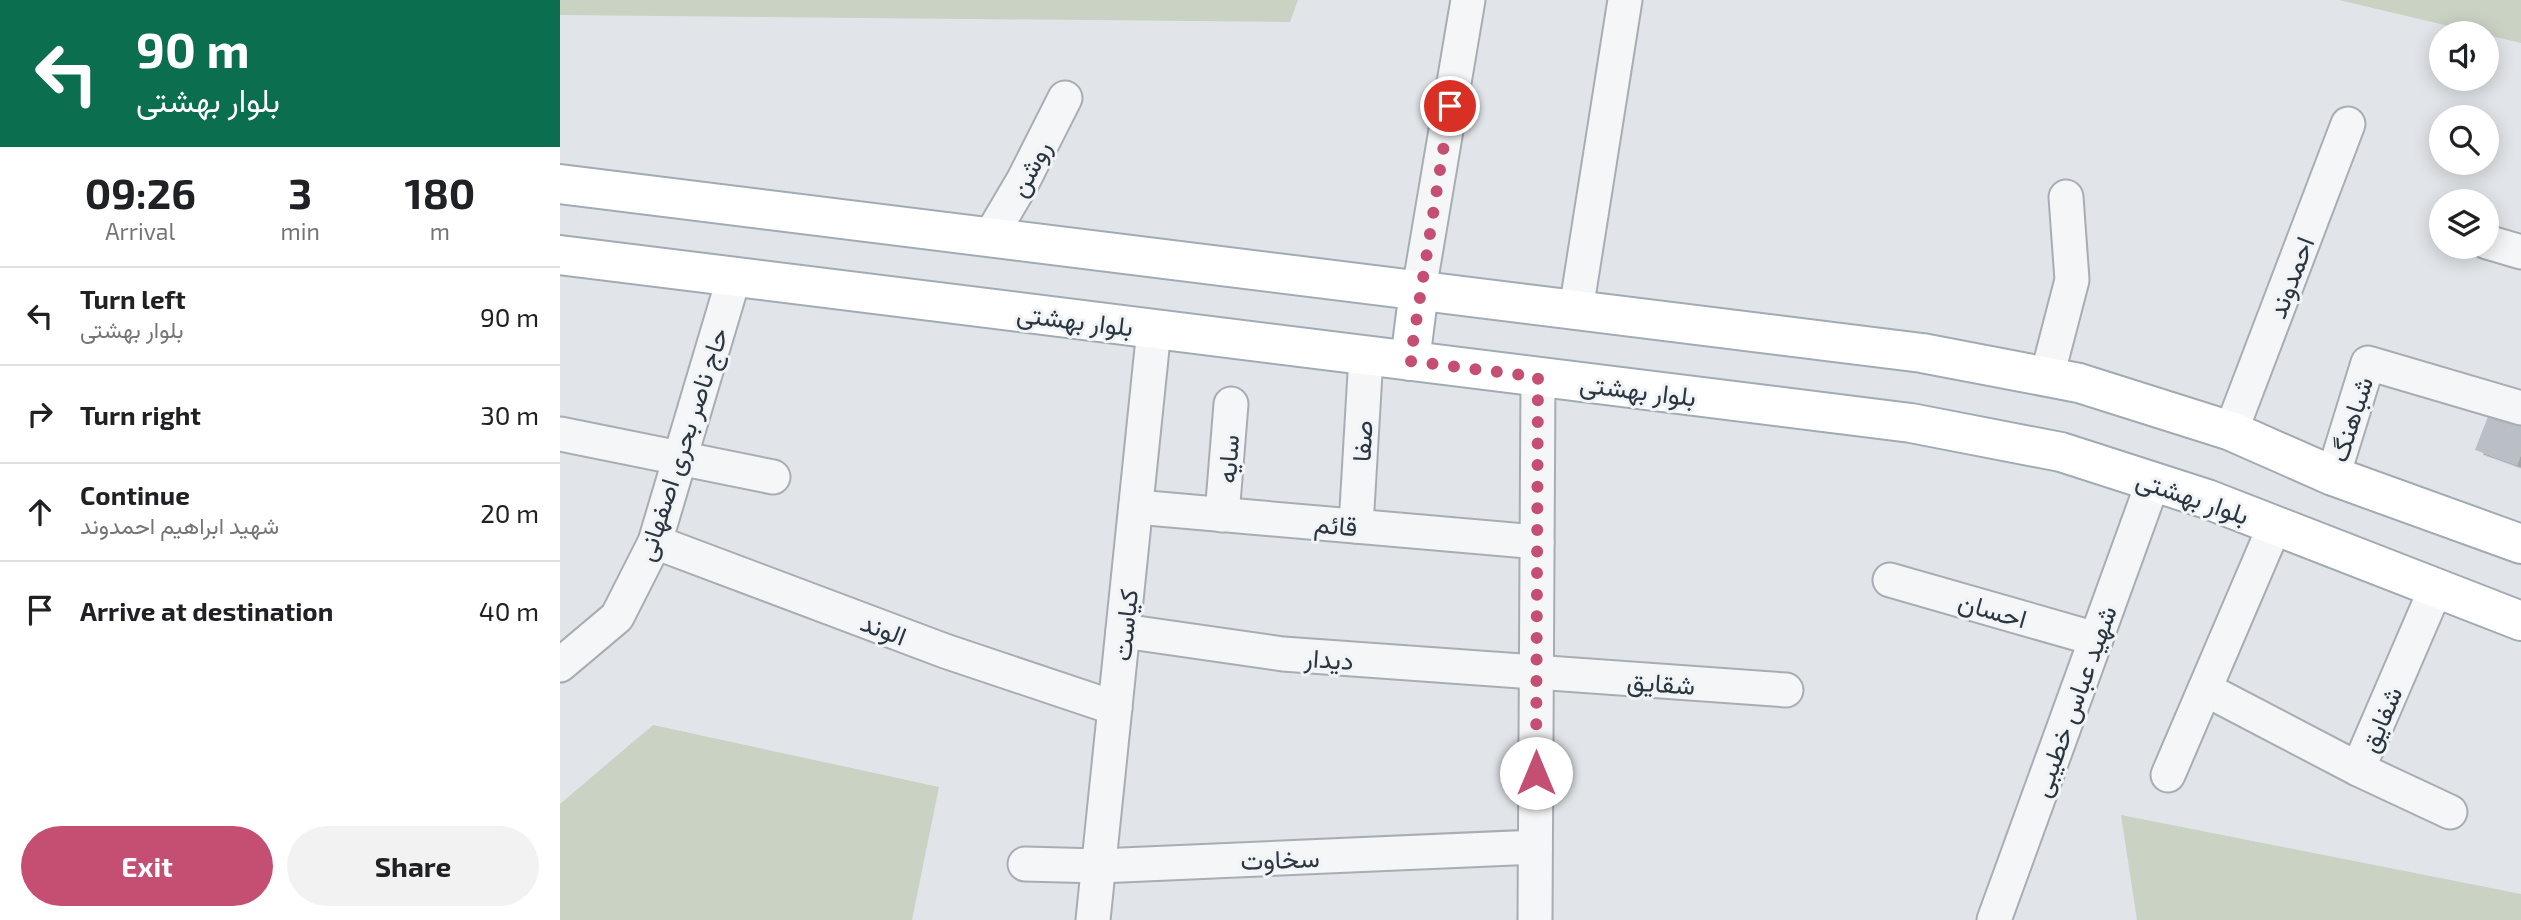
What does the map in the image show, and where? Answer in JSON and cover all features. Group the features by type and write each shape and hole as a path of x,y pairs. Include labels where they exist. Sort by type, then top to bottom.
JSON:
{"main road":[{"path":"560,184 1922,353 2079,383 2231,431 2333,476 2521,544"},
{"name":"بلوار بهشتی","path":"560,256 1911,424 2061,452 2275,525 2521,621"},
{"path":"1410,361 1419,290"}],"street":[{"path":"1419,290 1468,0"},
{"path":"1576,310 1625,0"},
{"name":"روشن","path":"990,237 1023,181 1065,98"},
{"name":"احمدوند","path":"2231,431 2348,124"},
{"path":"2047,376 2072,280 2066,197"},
{"path":"2499,246 2521,253"},
{"name":"حاج ناصر بحری اصفهانی","path":"560,665 617,617 655,542 734,277"},
{"name":"کیاست","path":"1093,920 1154,329"},
{"name":"صفا","path":"1356,526 1366,356"},
{"name":"شباهنگ","path":"2333,476 2368,363 2521,408"},
{"path":"1535,920 1538,377"},
{"name":"سایه","path":"1222,515 1231,404"},
{"path":"560,434 773,477"},
{"name":"شهید عباس خطیبی","path":"1994,920 2153,482"},
{"name":"قائم","path":"1136,507 1537,542"},
{"path":"2168,775 2275,525"},
{"name":"الوند","path":"655,542 945,651 1115,708"},
{"name":"احسان","path":"1890,580 2096,639"},
{"name":"شفایق","path":"2205,689 2358,769 2436,588"},
{"name":"دیدار","path":"1123,631 1283,654 1536,674"},
{"name":"شقایق","path":"1536,674 1786,690"},
{"path":"2358,769 2450,812"},
{"name":"سخاوت","path":"1025,864 1099,866 1535,847"}],"green space":[{"path":"560,0 1298,0 1290,22 560,15"},
{"path":"2339,0 2521,0 2521,43 2499,38 2499,21 2429,21"},
{"path":"653,725 939,787 912,920 560,920 560,804"},
{"path":"2121,815 2521,894 2521,920 2137,920"}],"building":[{"path":"2489,414 2521,426 2521,454 2517,465 2475,450"}],"route":[{"path":"1450,106 1419,290 1410,361 1538,377 1536,773"}]}
